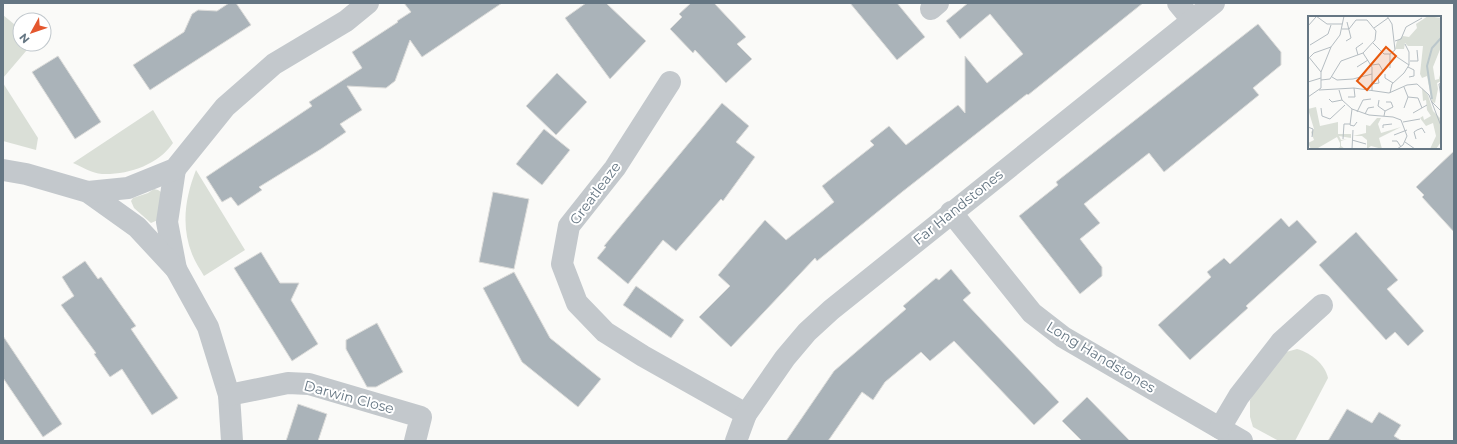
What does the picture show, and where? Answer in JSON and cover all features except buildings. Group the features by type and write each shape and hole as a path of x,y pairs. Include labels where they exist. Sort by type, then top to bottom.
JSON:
{"street":[{"path":"88,192 128,188 175,169 226,107 274,64 346,20 368,3"},
{"path":"1178,3 1192,20"},
{"name":"Far Handstones","path":"736,441 746,414 785,358 807,332 831,310 1214,3"},
{"name":"Greatleaze","path":"670,82 615,168 569,226 562,264 577,303 605,332 643,356 746,414"},
{"path":"175,169 166,222 176,269"},
{"path":"3,170 26,174 88,192 137,227 176,269 208,327 229,394 232,441"},
{"name":"Long Handstones","path":"952,212 1032,313 1063,337 1242,441"},
{"path":"1220,428 1239,396 1281,342 1322,305"},
{"name":"Darwin Close","path":"229,394 288,383 309,384 421,417 415,441"}],"shaded area":[{"path":"3,15 12,22 12,52 25,52 3,78"},
{"path":"3,83 38,138 36,150 3,141"},
{"path":"153,110 173,143 167,151 151,163 122,173 102,174 87,170 73,163"},
{"path":"196,170 245,250 204,276 192,254 186,233 187,202"},
{"path":"154,189 161,192 158,220 151,223 134,208 131,201 133,198 148,193"},
{"path":"1297,349 1307,353 1317,360 1324,368 1328,378 1295,441 1279,441 1253,427 1250,417 1250,400 1254,392 1286,352"}]}
